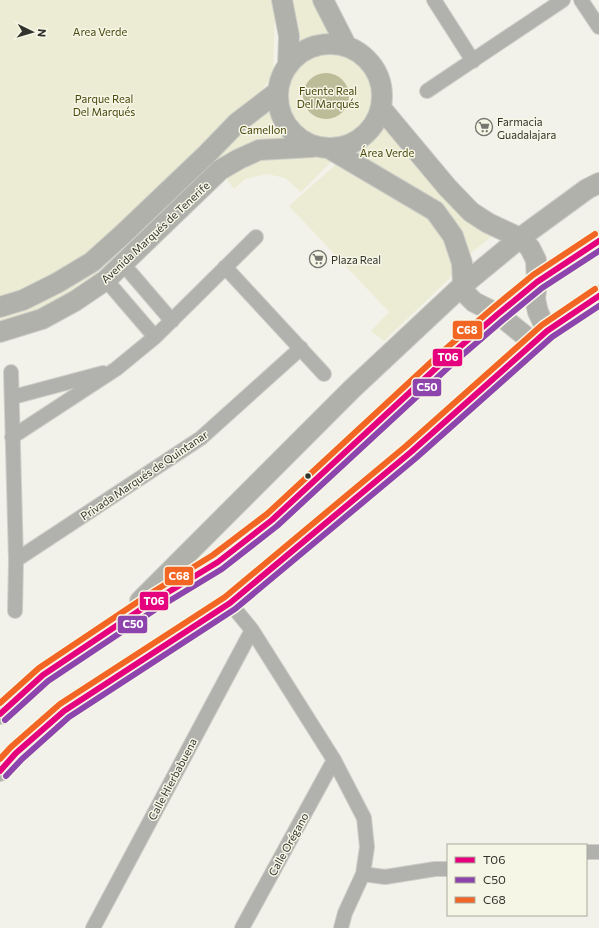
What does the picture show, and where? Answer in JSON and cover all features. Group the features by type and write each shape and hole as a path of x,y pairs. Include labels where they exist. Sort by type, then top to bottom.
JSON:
{"street":[{"path":"282,0 289,36 288,66"},
{"path":"323,0 346,45"},
{"path":"434,0 473,61"},
{"path":"427,91 563,0"},
{"path":"581,0 598,27"},
{"path":"322,148 347,146 363,137 374,124 381,108 380,82 368,59 346,45 331,43 317,44 301,51 288,66 276,93 280,116 293,135 322,148 435,212 453,236 462,263 463,286 467,295 474,302 541,337"},
{"name":"Avenida Marqués de Tenerife","path":"0,307 23,300 57,283 92,262 201,160 237,123 276,93"},
{"path":"381,108 447,187 471,212 488,223 520,238 530,248 536,260 537,282 535,299 541,337"},
{"name":"Avenida Marqués de Tenerife","path":"0,332 42,319 75,301 106,280 220,170 239,159 260,150 322,148"},
{"path":"111,630 353,388 463,286 520,238 587,189 599,183"},
{"path":"12,437 116,369 172,321 256,237"},
{"path":"0,714 43,675 152,602 218,562 272,520 447,358 498,314 537,282 599,241"},
{"path":"123,264 172,321"},
{"path":"225,267 324,374"},
{"path":"106,280 155,337"},
{"path":"0,772 16,753 64,711 230,603 411,452 541,337 599,296"},
{"name":"Privada Marqués de Quintanar","path":"16,560 201,438 301,348"},
{"path":"12,397 116,369"},
{"path":"11,372 16,560 15,611"},
{"path":"230,603 252,630 334,760 364,818 367,848 363,874 345,913 341,928"},
{"name":"Calle Hierbabuena","path":"93,928 252,630"},
{"name":"Calle Orégano","path":"242,928 334,760"},
{"path":"587,852 599,852"},
{"path":"363,874 385,877 428,870 447,869"}],"green space":[{"name":"Parque Real Del Marqués","path":"0,0 272,0 275,8 273,76 236,122 91,260 0,302"},
{"path":"288,0 316,0 333,34 321,34 296,42"},
{"name":"Fuente Real Del Marqués","path":"328,50 345,54 360,64 370,79 374,96 370,113 360,128 345,138 328,142 311,138 296,128 286,113 282,96 286,79 296,64 311,54"},
{"name":"Camellon","path":"274,98 276,116 292,136 306,144 260,147 104,277 0,329 0,309 58,286"},
{"name":"Área Verde","path":"384,116 492,236 465,258 458,236 347,152 370,139"},
{"path":"313,148 337,156 301,192 285,178 267,174 245,179 234,189 221,172 239,160"},
{"path":"342,159 435,212 454,263 450,278 384,341 371,331 389,312 289,206"}],"shaded area":[{"path":"331,73 343,79 348,87 348,105 343,113 335,118 321,119 309,113 304,105 303,91 309,79 317,74"}],"transit line":[{"name":"C68","path":"0,703 39,668 148,595 213,555 267,514 442,352 493,308 533,275 595,234"},
{"name":"T06","path":"0,714 43,675 152,602 218,562 272,520 447,358 498,314 537,282 599,241"},
{"name":"C50","path":"5,720 48,681 156,609 222,569 277,526 452,364 503,320 542,288 599,251"},
{"name":"C68","path":"0,759 11,747 60,704 225,597 406,446 542,325 595,289"},
{"name":"T06","path":"0,771 16,753 64,711 230,603 411,452 547,331 599,296"},
{"name":"C50","path":"6,776 22,759 69,717 235,609 416,458 552,337 599,306"}],"place":[{"name":"Farmacia Guadalajara","path":"484,127"},
{"name":"Plaza Real","path":"318,259"}],"park label":[{"name":"Area Verde","path":"100,31"}]}
